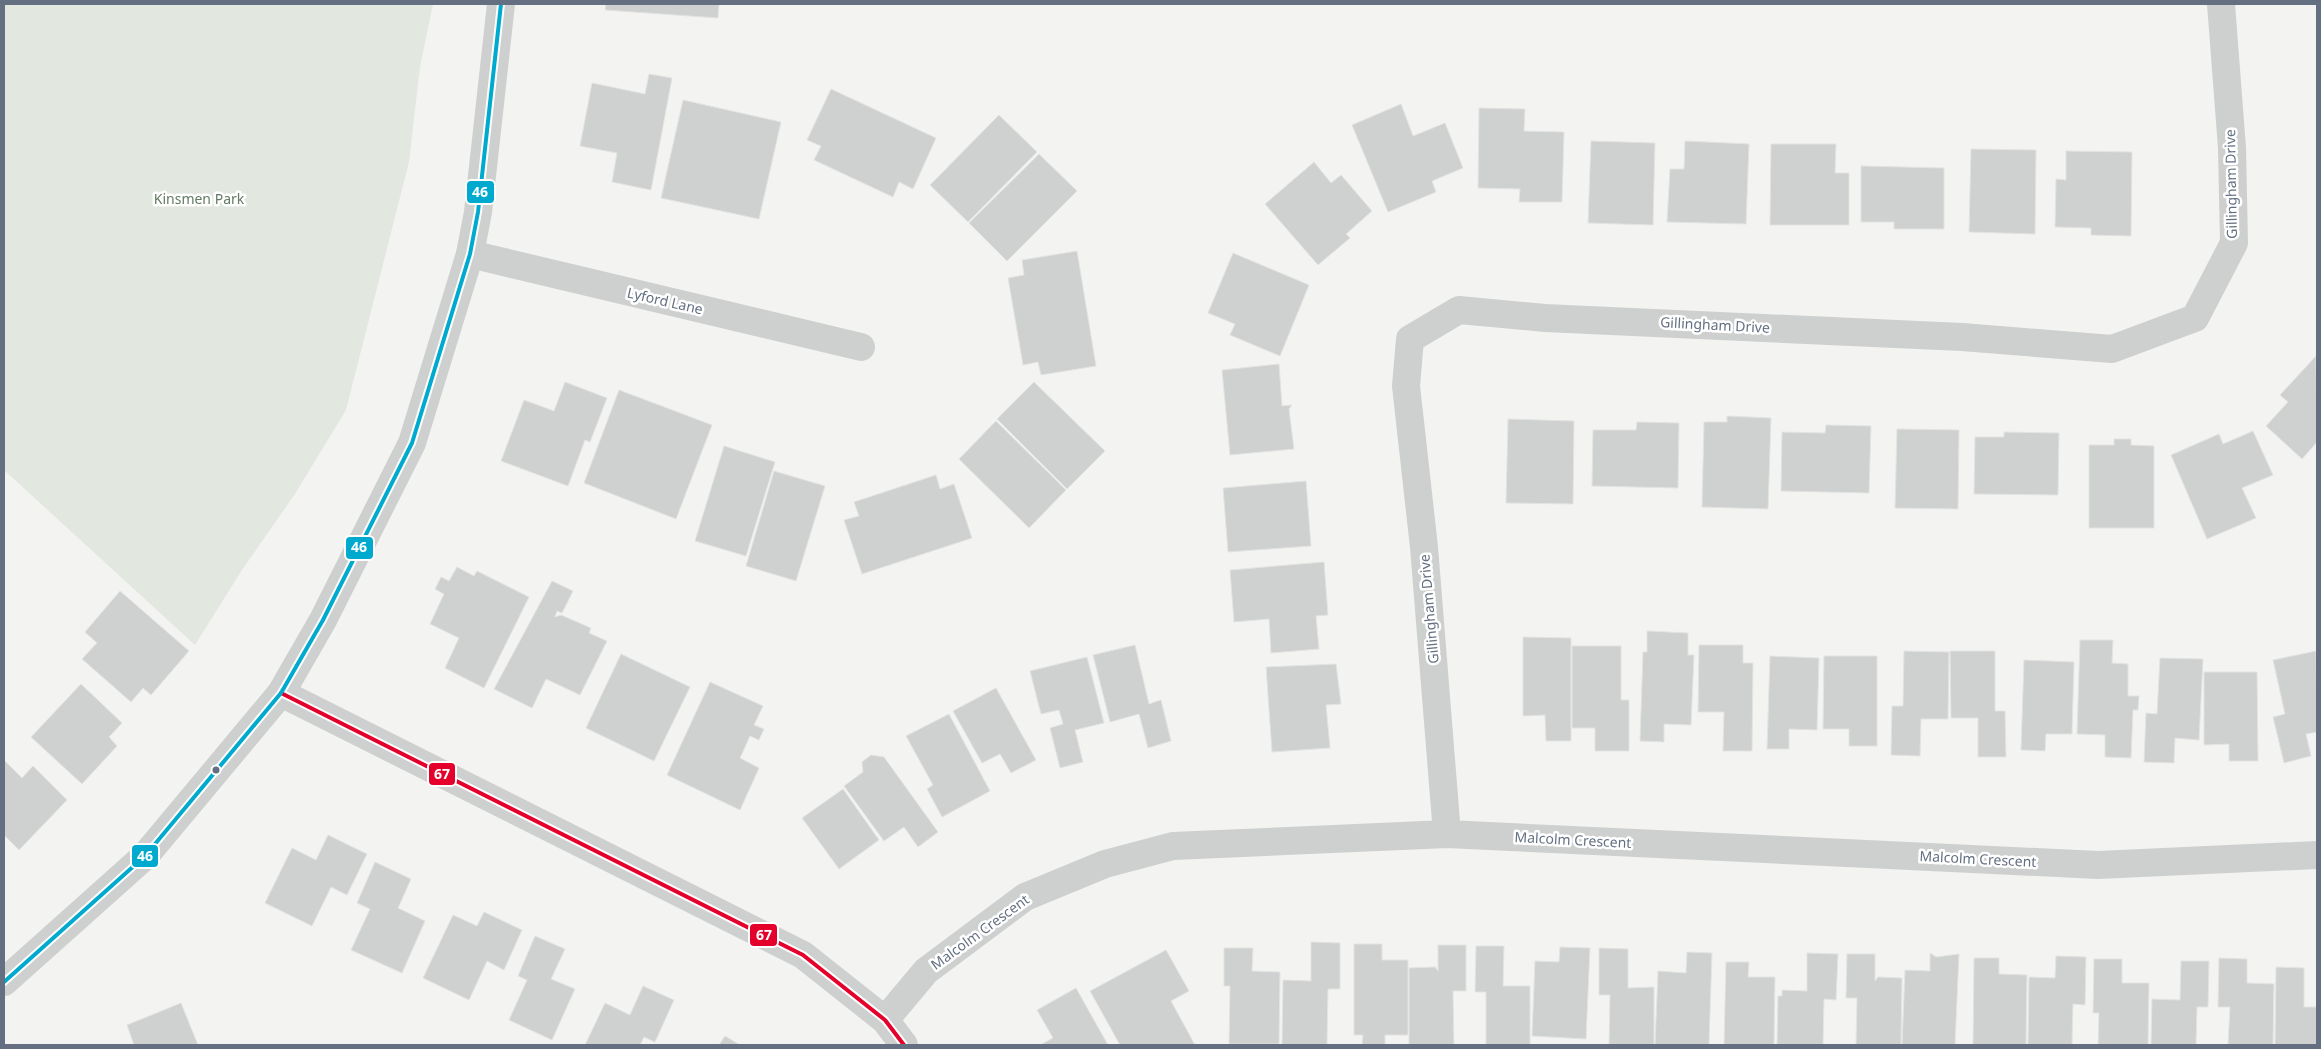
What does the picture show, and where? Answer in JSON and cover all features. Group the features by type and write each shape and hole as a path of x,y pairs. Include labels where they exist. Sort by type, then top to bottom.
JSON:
{"street":[{"path":"4,982 145,856 282,693 323,620 412,443 470,254 478,212 501,4"},
{"name":"Gillingham Drive","path":"1447,834 1424,547 1406,386 1410,339 1459,310 1545,318 1962,336 2112,349 2195,318 2234,243 2232,148 2221,4"},
{"name":"Lyford Lane","path":"470,254 861,347"},
{"path":"282,693 803,955 885,1020 904,1045"},
{"name":"Malcolm Crescent","path":"885,1020 926,971 1025,897 1105,864 1173,846 1447,834 2098,865 2317,855"}],"green space":[{"name":"Kinsmen Park","path":"4,4 433,4 420,67 409,162 346,410 295,494 242,570 195,645 4,470"}],"building":[{"path":"606,4 719,4 718,18 605,10"},
{"path":"649,74 672,78 651,190 612,182 617,153 580,146 592,83 645,94"},
{"path":"831,89 936,138 913,189 899,182 893,197 814,160 821,146 807,140"},
{"path":"683,100 781,122 759,219 661,198"},
{"path":"1401,104 1413,136 1445,123 1463,168 1432,181 1436,192 1388,212 1352,125"},
{"path":"1479,108 1525,109 1524,131 1564,132 1562,202 1519,202 1520,189 1478,188"},
{"path":"999,115 1037,152 968,222 930,185"},
{"path":"1591,141 1655,143 1653,225 1588,223"},
{"path":"1685,141 1749,144 1746,224 1667,222 1670,169 1684,169"},
{"path":"1771,144 1836,144 1835,173 1849,173 1849,225 1770,225"},
{"path":"1971,149 2036,150 2035,234 1969,232"},
{"path":"2066,151 2132,152 2131,236 2091,235 2091,228 2055,227 2056,179 2066,180"},
{"path":"1039,154 1077,191 1007,261 969,223"},
{"path":"1314,162 1331,183 1341,175 1372,211 1346,234 1350,238 1318,265 1265,204"},
{"path":"1861,166 1944,168 1944,229 1894,229 1894,222 1861,222"},
{"path":"1077,251 1096,366 1041,375 1038,362 1023,365 1008,278 1024,275 1022,260"},
{"path":"1233,253 1309,285 1280,356 1230,335 1235,324 1208,313"},
{"path":"2316,356 2317,442 2302,459 2266,426 2288,402 2280,395"},
{"path":"1279,364 1282,406 1292,405 1289,409 1294,449 1230,455 1222,370"},
{"path":"565,382 607,398 590,442 585,440 568,486 501,461 524,400 554,411"},
{"path":"1034,382 1105,451 1067,489 997,419"},
{"path":"619,390 712,425 676,519 584,483"},
{"path":"1727,416 1771,418 1768,509 1702,507 1704,422 1727,422"},
{"path":"1508,419 1574,421 1573,504 1506,503"},
{"path":"996,421 1066,490 1029,528 959,459"},
{"path":"1637,422 1679,423 1678,488 1592,486 1593,430 1636,430"},
{"path":"1826,425 1871,426 1869,493 1781,491 1782,432 1825,433"},
{"path":"1897,429 1959,430 1958,509 1895,508"},
{"path":"2253,431 2273,475 2242,488 2256,518 2207,539 2171,455 2219,434 2223,444"},
{"path":"2004,432 2059,433 2058,495 1974,494 1975,437 2004,437"},
{"path":"2114,439 2131,439 2131,445 2154,446 2154,528 2089,528 2089,445 2114,445"},
{"path":"724,446 775,462 746,556 695,541"},
{"path":"774,471 825,486 796,581 746,566"},
{"path":"936,475 940,489 954,484 972,538 862,574 844,520 859,516 854,502"},
{"path":"1306,481 1311,546 1228,552 1223,488"},
{"path":"1324,562 1328,615 1316,616 1319,649 1271,653 1269,619 1234,622 1230,570"},
{"path":"457,567 474,576 477,571 529,597 484,688 445,668 459,638 430,624 444,594 435,589 441,577 449,581"},
{"path":"552,581 573,591 562,613 557,611 555,617 561,615 591,628 589,633 607,641 580,695 546,679 532,708 494,689"},
{"path":"120,591 189,651 151,695 143,688 131,702 82,659 97,643 85,632"},
{"path":"1647,631 1688,633 1688,655 1694,655 1691,725 1664,724 1664,742 1640,741 1643,652 1647,652"},
{"path":"1523,637 1571,638 1571,741 1546,741 1545,715 1523,716"},
{"path":"2080,640 2113,640 2112,663 2128,664 2128,696 2139,696 2138,710 2133,710 2131,758 2105,757 2105,735 2077,734"},
{"path":"1135,645 1149,704 1161,700 1171,741 1148,748 1139,714 1110,722 1093,655"},
{"path":"1699,645 1743,645 1743,663 1753,663 1752,751 1723,751 1724,712 1698,712"},
{"path":"1572,646 1621,646 1621,700 1629,700 1629,751 1595,751 1595,728 1572,728"},
{"path":"1904,651 1949,652 1948,719 1921,719 1920,756 1891,755 1892,706 1903,706"},
{"path":"1950,651 1995,651 1995,711 2005,711 2006,757 1978,757 1978,718 1951,718"},
{"path":"2316,651 2317,732 2306,734 2311,756 2284,763 2273,717 2285,714 2273,660"},
{"path":"621,654 690,687 654,761 586,728"},
{"path":"1770,656 1819,658 1817,730 1789,729 1789,749 1767,749"},
{"path":"1824,656 1877,656 1877,746 1849,746 1849,729 1823,729"},
{"path":"1087,657 1104,723 1075,730 1083,762 1060,768 1050,728 1063,724 1059,710 1041,714 1030,671"},
{"path":"2160,658 2203,659 2199,740 2175,738 2174,763 2144,762 2146,713 2157,714"},
{"path":"2024,660 2074,662 2072,734 2046,734 2045,751 2021,750"},
{"path":"1336,664 1341,704 1326,705 1330,748 1272,752 1266,667"},
{"path":"2204,672 2257,672 2258,761 2229,761 2229,744 2204,745"},
{"path":"710,682 763,706 754,725 764,729 759,740 750,736 740,758 759,768 740,810 667,775"},
{"path":"81,684 122,723 109,737 117,746 82,784 31,737"},
{"path":"996,688 1036,760 1011,773 1000,754 982,763 953,711"},
{"path":"949,714 990,791 942,817 927,789 933,785 906,736"},
{"path":"871,755 884,757 938,832 918,847 904,827 884,841 844,786 863,772 862,762"},
{"path":"4,760 22,778 33,766 67,800 19,850 4,835"},
{"path":"843,789 879,840 839,869 802,818"},
{"path":"328,835 367,854 347,895 331,887 312,926 265,903 292,848 316,860"},
{"path":"375,862 411,879 398,908 425,921 402,973 351,950 370,909 357,903"},
{"path":"484,912 522,930 504,970 487,961 469,1000 423,978 453,915 477,926"},
{"path":"535,936 565,949 551,979 575,989 552,1040 509,1020 527,980 518,976"},
{"path":"1311,942 1340,943 1340,989 1328,989 1327,1045 1282,1045 1283,980 1311,981"},
{"path":"1354,944 1382,944 1382,960 1408,960 1408,1035 1385,1035 1385,1045 1362,1045 1363,1035 1354,1035"},
{"path":"1438,945 1466,945 1466,991 1453,991 1454,1045 1409,1045 1409,968 1435,967 1438,971"},
{"path":"1476,946 1504,946 1503,986 1530,986 1530,1045 1486,1045 1486,992 1475,992"},
{"path":"1560,947 1590,948 1586,1039 1532,1036 1535,961 1559,962"},
{"path":"1224,948 1253,948 1252,971 1280,972 1279,1044 1229,1044 1230,986 1224,986"},
{"path":"1599,948 1628,949 1628,988 1654,987 1654,1045 1609,1045 1610,995 1599,995"},
{"path":"1166,950 1189,991 1171,1001 1195,1045 1120,1045 1090,991"},
{"path":"1687,952 1712,953 1709,1045 1655,1045 1658,971 1686,973"},
{"path":"1807,953 1838,954 1836,1000 1824,999 1823,1045 1777,1045 1778,996 1782,996 1782,990 1807,991"},
{"path":"1930,953 1936,957 1959,954 1955,1045 1902,1045 1905,970 1930,971"},
{"path":"1847,954 1875,954 1875,981 1878,977 1902,978 1901,1045 1856,1045 1857,998 1846,998"},
{"path":"2056,956 2086,957 2085,1005 2073,1004 2072,1045 2028,1045 2029,977 2055,978"},
{"path":"1974,958 1999,958 1999,974 2027,975 2026,1045 1973,1045"},
{"path":"2219,958 2247,959 2247,983 2274,984 2273,1045 2228,1045 2230,1007 2218,1007"},
{"path":"2094,959 2122,959 2122,983 2149,983 2148,1045 2098,1045 2099,1013 2093,1013"},
{"path":"2181,961 2209,961 2208,1007 2197,1007 2196,1045 2151,1045 2152,999 2180,1000"},
{"path":"1726,962 1749,962 1748,977 1775,977 1774,1045 1724,1045"},
{"path":"2276,967 2304,968 2304,1007 2317,1007 2317,1045 2275,1045"},
{"path":"643,986 674,1000 655,1042 644,1037 640,1045 585,1045 605,1003 630,1015"},
{"path":"1076,988 1108,1045 1040,1045 1053,1038 1037,1010"},
{"path":"181,1003 198,1045 134,1045 127,1025"},
{"path":"725,1036 740,1045 719,1045"}],"transit line":[{"name":"46","path":"4,982 145,856 281,693 323,620 412,443 470,254 478,212 501,4"},
{"name":"67","path":"281,693 803,955 885,1020 904,1045"}]}
